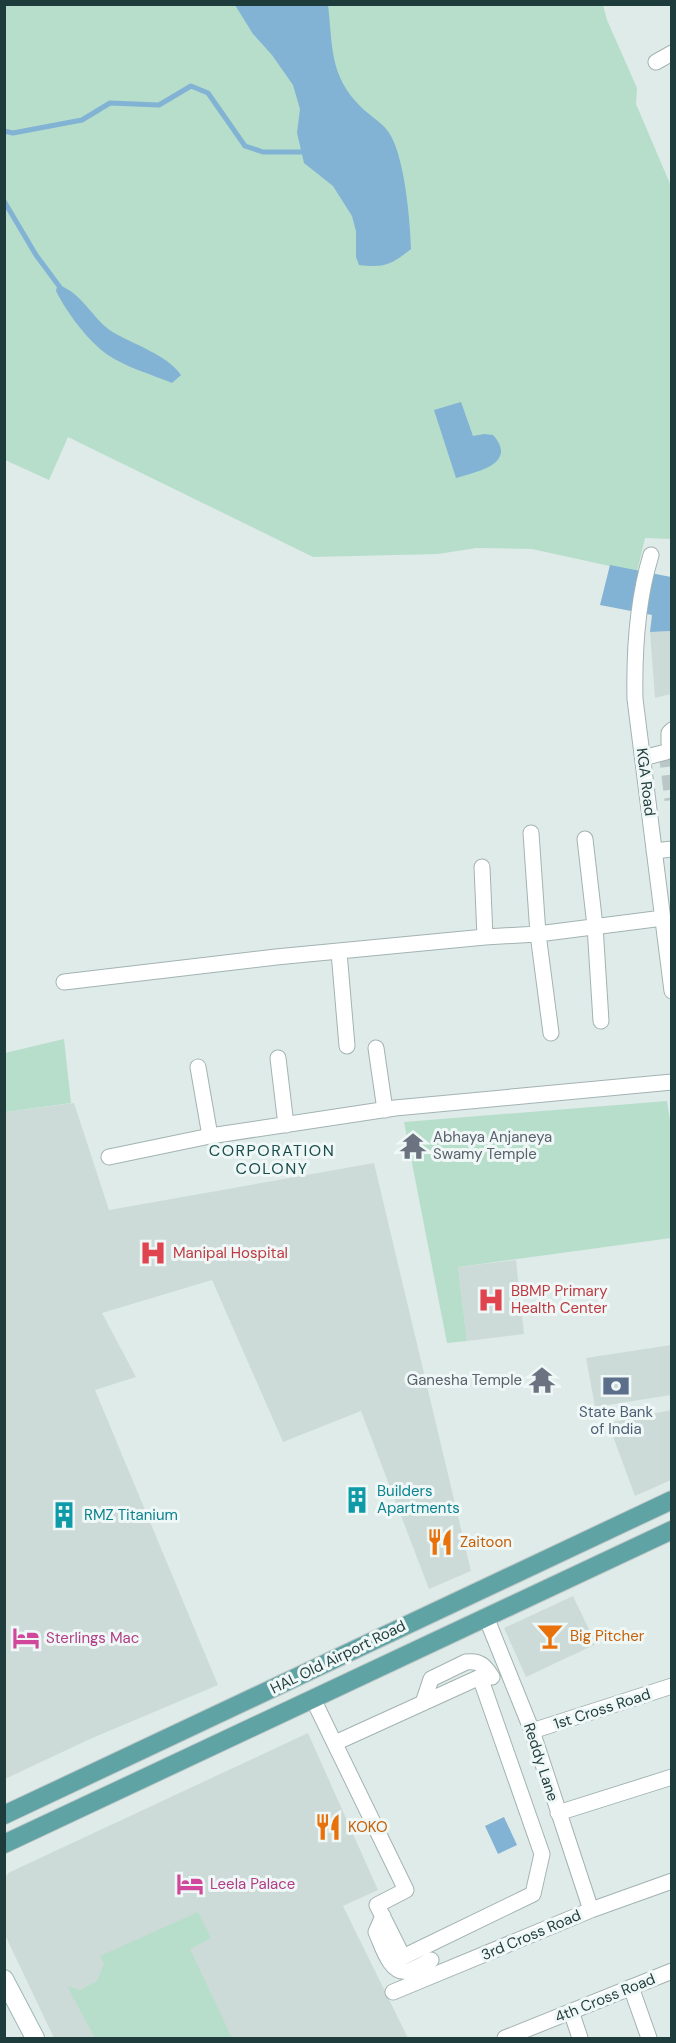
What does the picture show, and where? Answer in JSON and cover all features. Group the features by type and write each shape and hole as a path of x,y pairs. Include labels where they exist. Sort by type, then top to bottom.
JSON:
{"main road":[{"name":"HAL Old Airport Road","path":"4,1815 672,1500"},
{"name":"HAL Old Airport Road","path":"4,1844 672,1530"}],"street":[{"path":"656,62 672,52"},
{"name":"KGA Road","path":"651,555 645,573 638,626 634,668 635,699 672,991"},
{"path":"643,758 669,742"},
{"path":"531,833 538,934 551,1033"},
{"path":"585,839 595,926 601,1021"},
{"path":"654,851 672,849"},
{"path":"482,867 485,937"},
{"path":"64,981 339,951 538,934 663,918"},
{"path":"339,951 347,1046"},
{"path":"376,1048 385,1110"},
{"path":"278,1058 286,1125"},
{"path":"198,1067 210,1136"},
{"path":"108,1157 210,1136 385,1110 672,1082"},
{"name":"Reddy Lane","path":"486,1617 532,1731 591,1910"},
{"path":"423,1703 431,1679 466,1662 482,1664 492,1677"},
{"path":"313,1699 406,1890 377,1905 403,1957 533,1894 542,1854 480,1677 335,1743"},
{"name":"1st Cross Road","path":"532,1731 672,1686"},
{"path":"558,1813 672,1777"},
{"name":"3rd Cross Road","path":"393,1992 591,1910 672,1881"},
{"path":"383,1917 376,1932 394,1967 409,1971 431,1960"},
{"name":"4th Cross Road","path":"505,2038 672,1971"},
{"path":"4,1979 35,2038"},
{"path":"631,1988 649,2038"},
{"path":"571,2011 580,2038"}],"shaded area":[{"path":"671,631 671,694 655,698 650,632"},
{"path":"74,1103 109,1210 374,1163 471,1571 429,1589 361,1411 283,1442 212,1280 102,1313 136,1377 95,1390 218,1685 90,1739 5,1779 5,1112"},
{"name":"BBMP Primary Health Center","path":"516,1260 524,1334 467,1341 458,1267"},
{"path":"671,1345 671,1395 595,1407 586,1358"},
{"path":"671,1410 671,1480 635,1496 608,1423"},
{"name":"Big Pitcher","path":"573,1596 596,1644 526,1677 504,1628"},
{"name":"Leela Palace","path":"308,1733 378,1890 343,1906 408,2038 54,2038 5,1935 5,1878 8,1873"}],"green space":[{"path":"4,5 603,5 607,20 637,88 636,104 671,186 671,539 645,538 637,572 532,549 476,548 438,554 313,557 68,437 49,480 5,460"},
{"path":"64,1039 71,1103 5,1112 5,1053"},
{"path":"667,1101 672,1133 671,1238 458,1267 467,1341 447,1343 404,1122"},
{"path":"198,1912 211,1938 190,1949 232,2038 95,2038 67,1986 80,1990 97,1981 104,1964 100,1956"}],"water":[{"path":"235,5 328,5 334,60 343,83 361,107 382,124 391,136 400,160 408,207 411,249 398,259 375,266 359,265 356,257 356,231 352,216 333,186 304,163 297,133 300,109 293,85 272,55 253,34"},
{"path":"60,286 81,300 111,331 159,356 181,375 172,383 108,355 93,342 72,317 56,291"},
{"path":"461,402 473,436 493,435 500,445 501,453 498,460 491,465 456,478 434,410"},
{"path":"610,565 671,577 671,631 650,632 652,615 600,605"},
{"path":"504,1817 517,1845 498,1854 485,1826"}],"waterway":[{"path":"4,131 13,133 82,120 110,103 159,105 191,86 208,93 245,146 263,152 307,152"},
{"path":"4,201 36,255 62,290"}],"tunnel":[{"path":"666,752 672,800"}],"place":[{"name":"Abhaya Anjaneya Swamy Temple","path":"413,1146"},
{"name":"Manipal Hospital","path":"153,1253"},
{"name":"BBMP Primary Health Center","path":"491,1300"},
{"name":"Ganesha Temple","path":"542,1380"},
{"name":"State Bank of India","path":"616,1386"},
{"name":"Builders Apartments","path":"357,1500"},
{"name":"RMZ Titanium","path":"64,1515"},
{"name":"Zaitoon","path":"440,1542"},
{"name":"Big Pitcher","path":"550,1636"},
{"name":"Sterlings Mac","path":"26,1638"},
{"name":"KOKO","path":"328,1827"},
{"name":"Leela Palace","path":"190,1884"}],"district":[{"name":"CORPORATION COLONY","path":"272,1159"}]}
